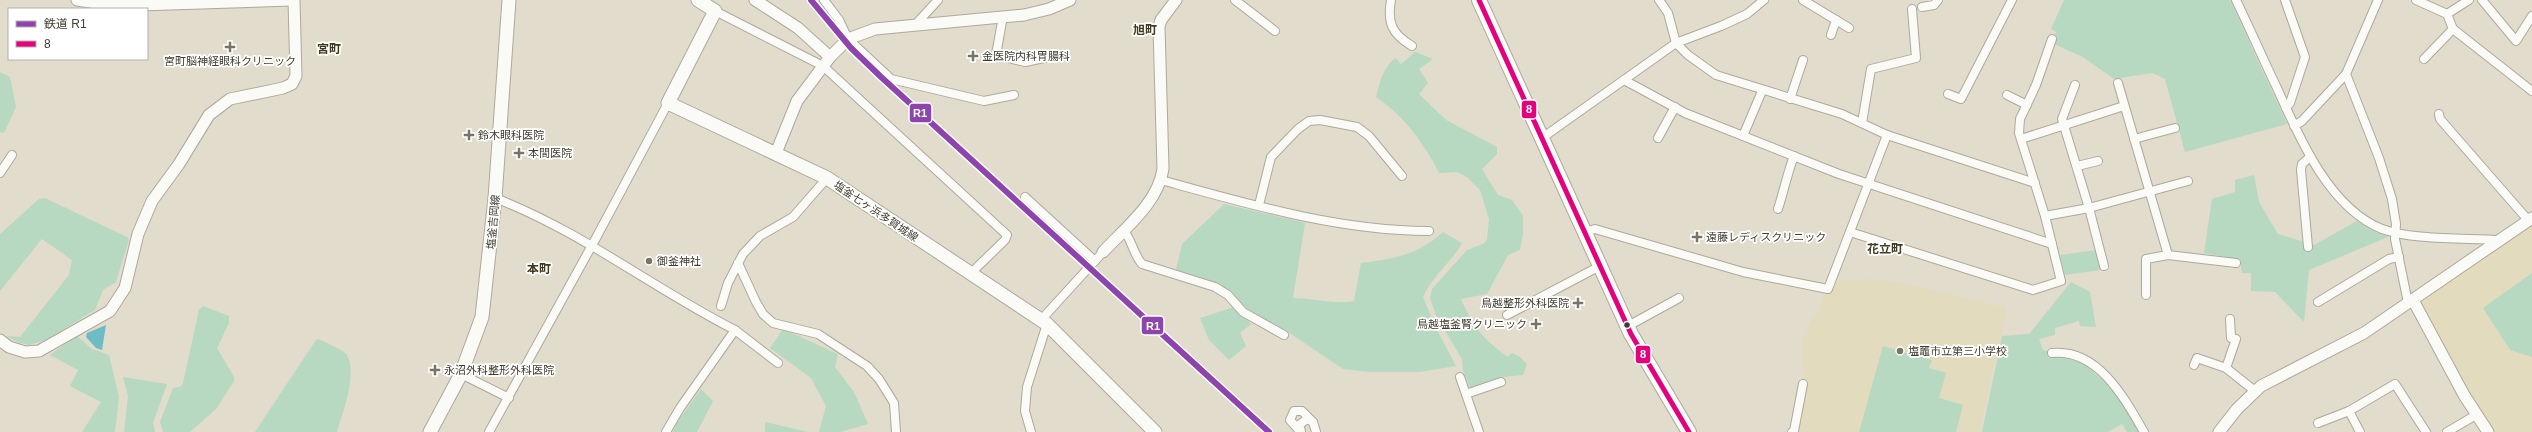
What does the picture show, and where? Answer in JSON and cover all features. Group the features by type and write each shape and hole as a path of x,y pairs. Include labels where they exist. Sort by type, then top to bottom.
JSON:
{"highway":[{"path":"1481,1 1628,326 1686,432"}],"main road":[{"name":"塩釜吉岡線","path":"430,432 461,374 482,317 495,198 509,0"},
{"path":"668,102 715,11 698,0"},
{"name":"塩釜七ヶ浜多賀城線","path":"668,102 827,178 1043,327 1154,432"}],"street":[{"path":"77,0 110,5 139,5 291,0"},
{"path":"0,340 9,347 25,352 39,350 53,345 71,331 110,311 125,288 138,234 152,200 179,164 209,115 230,99 283,88 292,84 296,76 294,0"},
{"path":"755,0 798,28 827,62 1007,235 1005,240 969,275"},
{"path":"824,0 839,20 848,39 891,79 984,101 1014,95"},
{"path":"916,24 938,0"},
{"path":"776,153 797,101 827,62 848,39 875,29 1034,12 1070,0"},
{"path":"1235,0 1275,31"},
{"path":"1391,0 1389,20 1398,37 1412,46"},
{"path":"1659,0 1668,13 1676,43 1688,55 1716,75 1762,91 1842,114 1887,136 2035,183"},
{"path":"1542,138 1676,43 1721,26 1747,14 1764,0"},
{"path":"1802,0 1849,28"},
{"path":"1922,7 1934,5 1938,0"},
{"path":"1948,94 1961,99 2012,0"},
{"path":"2236,0 2294,126 2310,157 2322,176 2356,213 2368,222 2396,232 2440,238 2497,240"},
{"path":"2285,0 2305,57 2290,103 2286,108"},
{"path":"2294,126 2302,121 2346,74 2378,0"},
{"path":"2416,0 2447,14 2454,29 2532,91"},
{"path":"2482,0 2516,41 2532,16"},
{"path":"1031,432 1025,411 1027,387 1043,327 1095,261 1152,198 1161,180 1163,169 1159,27 1161,20 1172,1"},
{"path":"2447,14 2464,1"},
{"path":"1862,123 1871,69 1916,58 1912,9"},
{"path":"715,11 827,62"},
{"path":"1003,16 996,55 1025,62 1044,58"},
{"path":"1831,35 1836,20"},
{"path":"2424,59 2454,29"},
{"path":"1850,232 2033,290 2062,281 2045,216 2019,133 2020,119 2027,105 2052,39"},
{"path":"1790,99 1803,60"},
{"path":"2346,74 2388,185 2395,214 2399,257 2410,302 2476,415 2488,432"},
{"path":"1624,80 1675,107 1869,185 2052,244"},
{"path":"2118,83 2168,255"},
{"path":"2074,85 2062,119 2090,208 2104,266"},
{"path":"1744,136 1762,91"},
{"path":"2007,95 2027,105"},
{"path":"489,432 592,246 668,102"},
{"path":"2021,139 2124,106"},
{"path":"1658,138 1675,107"},
{"path":"2219,432 2237,408 2255,391 2282,374 2364,333 2497,240 2530,219 2440,119 2439,114"},
{"path":"1259,205 1271,157 1298,129 1310,121 1320,120 1357,127 1369,136 1402,176"},
{"path":"2134,139 2175,128"},
{"path":"1585,232 1595,229 1743,272 1828,289 1887,136"},
{"path":"0,173 12,155"},
{"path":"1778,209 1787,183 1786,175 1794,156"},
{"path":"2308,247 2301,170 2302,164 2310,157"},
{"path":"2077,166 2098,161"},
{"path":"721,306 728,283 738,263 760,236 793,217 827,178"},
{"path":"1161,180 1259,205 1392,231 1430,231"},
{"path":"2045,216 2090,208 2188,181"},
{"path":"1025,197 1095,261"},
{"path":"495,198 529,212 592,246 666,293 735,330 778,362"},
{"path":"1123,230 1128,235 1136,257 1142,264 1215,287 1228,294 1243,312 1284,335"},
{"path":"2146,295 2146,259 2168,255 2236,263"},
{"path":"2318,302 2389,259 2399,257"},
{"path":"738,263 759,308 773,323 818,334 867,366 879,379 894,403 896,432"},
{"path":"1507,315 1600,266"},
{"path":"1628,326 1679,298"},
{"path":"2226,368 2236,339 2231,338 2230,319"},
{"path":"667,431 680,408 735,330"},
{"path":"2052,353 2073,355 2091,362 2122,394 2144,432"},
{"path":"2194,365 2197,358 2226,368 2255,391"},
{"path":"461,374 509,398"},
{"path":"1460,377 1479,432"},
{"path":"1466,394 1501,382"},
{"path":"1792,432 1794,431 1803,384"},
{"path":"2318,423 2349,410 2395,384 2426,432"},
{"path":"2349,410 2360,432"},
{"path":"1313,422 1303,420 1300,430 1290,420 1294,411 1302,411 1313,422 1316,432"},
{"path":"2447,432 2476,415"}],"shaded area":[{"path":"2532,225 2532,432 2497,432 2484,416 2421,305 2422,299"},
{"name":"塩竈市立第三小学校","path":"1866,279 1903,283 2007,308 1979,432 1798,432 1804,383 1802,342 1809,325 1826,295 1839,281"}],"green space":[{"path":"2064,0 2230,0 2287,124 2185,152 2165,79 2152,73 2114,79 2083,57 2054,44 2056,32 2051,29"},
{"path":"1415,52 1433,59 1419,69 1428,83 1419,94 1446,120 1497,147 1497,154 1482,169 1498,195 1512,200 1523,215 1523,234 1520,250 1508,255 1487,294 1461,299 1470,317 1485,338 1508,357 1512,353 1520,357 1527,364 1523,375 1501,377 1470,388 1463,370 1462,359 1437,318 1430,298 1432,289 1467,250 1483,244 1487,240 1489,219 1480,190 1468,178 1457,172 1439,173 1427,151 1404,121 1376,97 1385,70 1392,61 1396,58 1401,64"},
{"path":"0,72 10,77 16,107 4,133 0,132"},
{"path":"2254,175 2259,202 2278,234 2314,245 2357,221 2375,232 2388,237 2309,270 2304,322 2275,292 2251,291 2251,273 2242,273 2240,260 2204,253 2212,199 2235,192 2235,180"},
{"path":"45,198 127,237 129,240 116,282 103,290 95,310 46,340 29,345 17,342 7,336 20,337 69,275 72,260 42,239 0,291 0,234 39,199"},
{"path":"1224,204 1305,223 1293,298 1331,302 1354,301 1361,263 1405,255 1434,240 1443,232 1462,243 1453,257 1431,283 1423,297 1436,328 1456,366 1419,372 1369,372 1343,369 1285,330 1260,321 1245,311 1228,291 1204,279 1176,270 1182,244"},
{"path":"2097,250 2101,270 2065,275 2060,255"},
{"path":"2532,273 2532,357 2510,350 2483,308"},
{"path":"2071,282 2090,292 2096,327 2080,326 2079,321 2055,328 2055,335 2039,339 2043,350 2080,360 2120,396 2141,432 2127,432 2122,424 2108,432 1982,432 2002,336 2029,334"},
{"path":"203,306 229,316 229,323 217,348 234,377 234,381 217,408 190,432 163,432 160,422 173,388 180,387 183,383 199,310"},
{"path":"1234,307 1251,324 1240,333 1246,346 1229,360 1209,340 1200,318"},
{"path":"783,329 838,354 835,367 854,392 868,424 840,432 819,432 826,406 811,378 770,348"},
{"path":"77,336 92,349 109,355 119,397 115,432 82,432 101,402 70,386 78,370 50,355"},
{"path":"319,339 346,354 350,361 351,371 348,393 337,432 255,432 316,340"},
{"path":"1883,346 1932,360 1929,368 1946,373 1939,398 1963,405 1956,432 1859,432"},
{"path":"123,377 167,384 153,423 155,432 124,432 128,396"},
{"path":"701,389 713,401 697,432 673,432 676,424"},
{"path":"765,422 808,432 765,432"}],"water":[{"path":"106,325 102,350 96,348 86,337 87,333"}],"rail line":[{"name":"R1","path":"811,0 851,48 880,76 1269,432"}],"transit line":[{"name":"8","path":"1479,0 1631,334 1689,432"}],"place":[{"name":"宮町脳神経眼科クリニック","path":"230,47"},
{"name":"金医院内科胃腸科","path":"973,56"},
{"name":"鈴木眼科医院","path":"469,135"},
{"name":"本間医院","path":"519,153"},
{"name":"遠藤レディスクリニック","path":"1697,237"},
{"name":"御釜神社","path":"649,261"},
{"name":"鳥越整形外科医院","path":"1578,303"},
{"name":"鳥越塩釜腎クリニック","path":"1536,324"},
{"name":"塩竈市立第三小学校","path":"1900,351"},
{"name":"永沼外科整形外科医院","path":"435,370"}],"district":[{"name":"旭町","path":"1145,30"},
{"name":"宮町","path":"329,49"},
{"name":"花立町","path":"1885,249"},
{"name":"本町","path":"539,269"}]}
